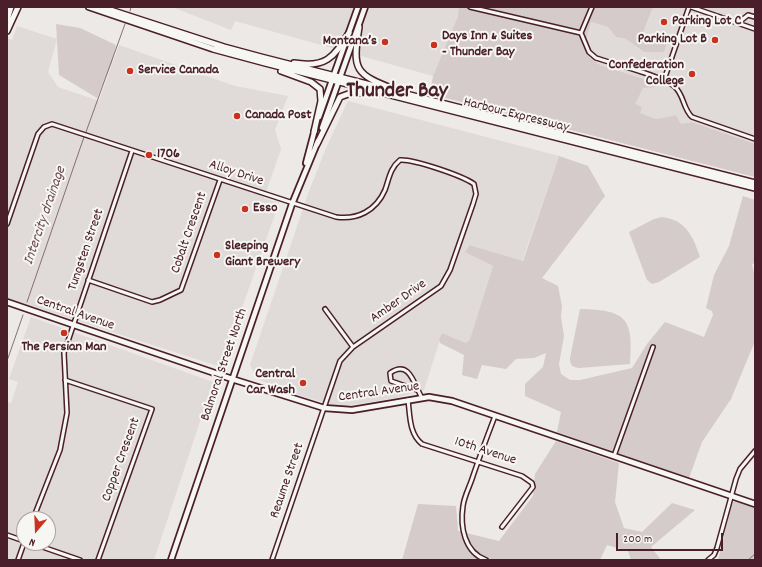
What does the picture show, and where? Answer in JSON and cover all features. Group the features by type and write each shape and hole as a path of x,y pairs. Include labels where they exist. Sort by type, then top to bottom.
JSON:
{"main road":[{"path":"7,20 11,7"},
{"path":"7,30 17,7"},
{"name":"Harbour Expressway","path":"89,7 250,59 333,79"},
{"name":"Harbour Expressway","path":"101,7 224,47 379,93 755,188"},
{"path":"105,7 115,12"},
{"name":"Balmoral Street North","path":"302,178 314,132 358,7"},
{"name":"Balmoral Street North","path":"171,560 292,204 317,144 365,7"},
{"path":"359,27 355,58 361,72 371,80 419,99"},
{"path":"261,58 300,64 324,62 335,53 349,33"},
{"path":"250,59 311,82 318,87 321,101 314,132"},
{"name":"Harbour Expressway","path":"339,81 419,99 755,183"},
{"path":"317,144 340,97 350,92 379,93"},
{"name":"Central Avenue","path":"7,302 232,380 324,408 334,410 352,410 422,398 437,398 452,401 755,504"}],"street":[{"path":"470,7 581,32"},
{"path":"592,7 581,32 589,52 596,58 664,80 678,90 688,114 692,117 755,139"},
{"path":"664,80 690,7 755,29"},
{"path":"738,23 748,15 755,17"},
{"name":"Alloy Drive","path":"7,224 38,134 44,127 52,124 336,218 346,219 358,217 377,203 385,191 392,168 400,160 406,160 468,180 474,184 476,189 473,204"},
{"name":"Tungsten Street","path":"36,511 60,450 67,414 64,380 64,353 132,151"},
{"name":"Cobalt Crescent","path":"88,280 152,302 160,300 181,290 220,180"},
{"name":"Amber Drive","path":"324,408 340,361 353,347 441,286 450,270 473,204"},
{"path":"325,309 353,347"},
{"path":"614,456 653,347"},
{"path":"418,390 391,381 390,373 397,368 410,372 422,398"},
{"name":"Copper Crescent","path":"64,380 152,409 98,560"},
{"name":"10th Avenue","path":"408,400 415,439 422,444 522,476 532,484 532,487 502,527"},
{"name":"Reaume Street","path":"272,560 324,408"},
{"path":"486,560 476,556 470,550 463,527 463,505 495,416"},
{"path":"708,560 714,555 717,548 740,469 755,451"},
{"path":"54,551 80,560"}],"shaded area":[{"path":"172,7 460,7 458,16 433,76 235,21 231,30"},
{"path":"459,7 653,7 643,33 667,42 664,52 644,52 626,39 616,37 608,27 591,22 586,41 589,57 600,65 657,83 655,87 643,88 635,104 642,107 640,113 656,119 676,115 681,124 692,122 755,144 755,177 430,94 433,76 458,16"},
{"name":"Confederation College","path":"653,7 755,7 755,144 692,122 681,124 676,115 656,119 640,113 635,104 640,92 643,88 657,83 600,65 589,57 586,41 591,22 608,27 616,37 626,39 644,52 667,42 643,34"},
{"path":"56,24 80,28 116,45 112,63 97,98 59,75"},
{"path":"17,26 57,39 48,72 58,87 99,101 119,45 235,86 288,96 275,130 281,149 264,198 279,203 221,367 7,298 7,38 12,40"},
{"path":"348,101 559,156 522,261 471,245 466,252 493,266 470,339 466,343 442,333 424,390 396,398 339,407 295,394 257,379 250,365 308,194 326,148"},
{"path":"559,156 588,166 605,196 542,278 558,286 562,306 561,317 564,336 559,364 561,374 570,380 580,380 632,368 647,344 665,322 704,337 713,315 712,311 706,308 714,275 729,246 743,196 755,200 755,263 752,264 755,278 755,341 731,399 702,442 689,478 557,432 561,412 525,396 525,384 543,367 546,353 534,358 516,359 506,369 482,365 477,379 462,375 464,355 440,343 439,340 442,333 466,343 470,339 493,266 465,252 470,245 523,261"},
{"path":"662,217 683,225 691,236 700,257 659,282 652,284 647,280 629,232 654,219"},
{"path":"580,309 607,311 617,314 623,319 628,326 630,336 630,364 579,368 572,365 570,358"},
{"path":"31,317 213,382 154,560 7,560 7,402 11,403 18,382 9,379"},
{"path":"556,441 619,463 615,502 624,528 642,532 672,503 695,510 651,547 661,560 631,560 628,551 607,545 600,560 402,560 418,504 456,506 458,531 499,541 533,496 535,474"},
{"path":"736,501 755,507 755,560 718,560 731,507 733,502"}],"waterway":[{"name":"Intercity drainage","path":"130,11 131,7"},
{"name":"Intercity drainage","path":"86,132 125,24"},
{"name":"Intercity drainage","path":"27,302 84,137"},
{"name":"Intercity drainage","path":"7,361 23,315"},
{"path":"748,560 755,554"}],"place":[{"name":"Parking Lot C","path":"664,22"},
{"name":"Parking Lot B","path":"715,40"},
{"name":"Montana’s","path":"385,42"},
{"name":"Days Inn & Suites - Thunder Bay","path":"434,45"},
{"name":"Service Canada","path":"130,71"},
{"name":"Confederation College","path":"692,74"},
{"name":"Canada Post","path":"237,116"},
{"name":"1706","path":"149,155"},
{"name":"Esso","path":"245,209"},
{"name":"Sleeping Giant Brewery","path":"217,255"},
{"name":"The Persian Man","path":"64,333"},
{"name":"Central Car Wash","path":"303,383"}],"district":[{"name":"Thunder Bay","path":"397,93"}]}
